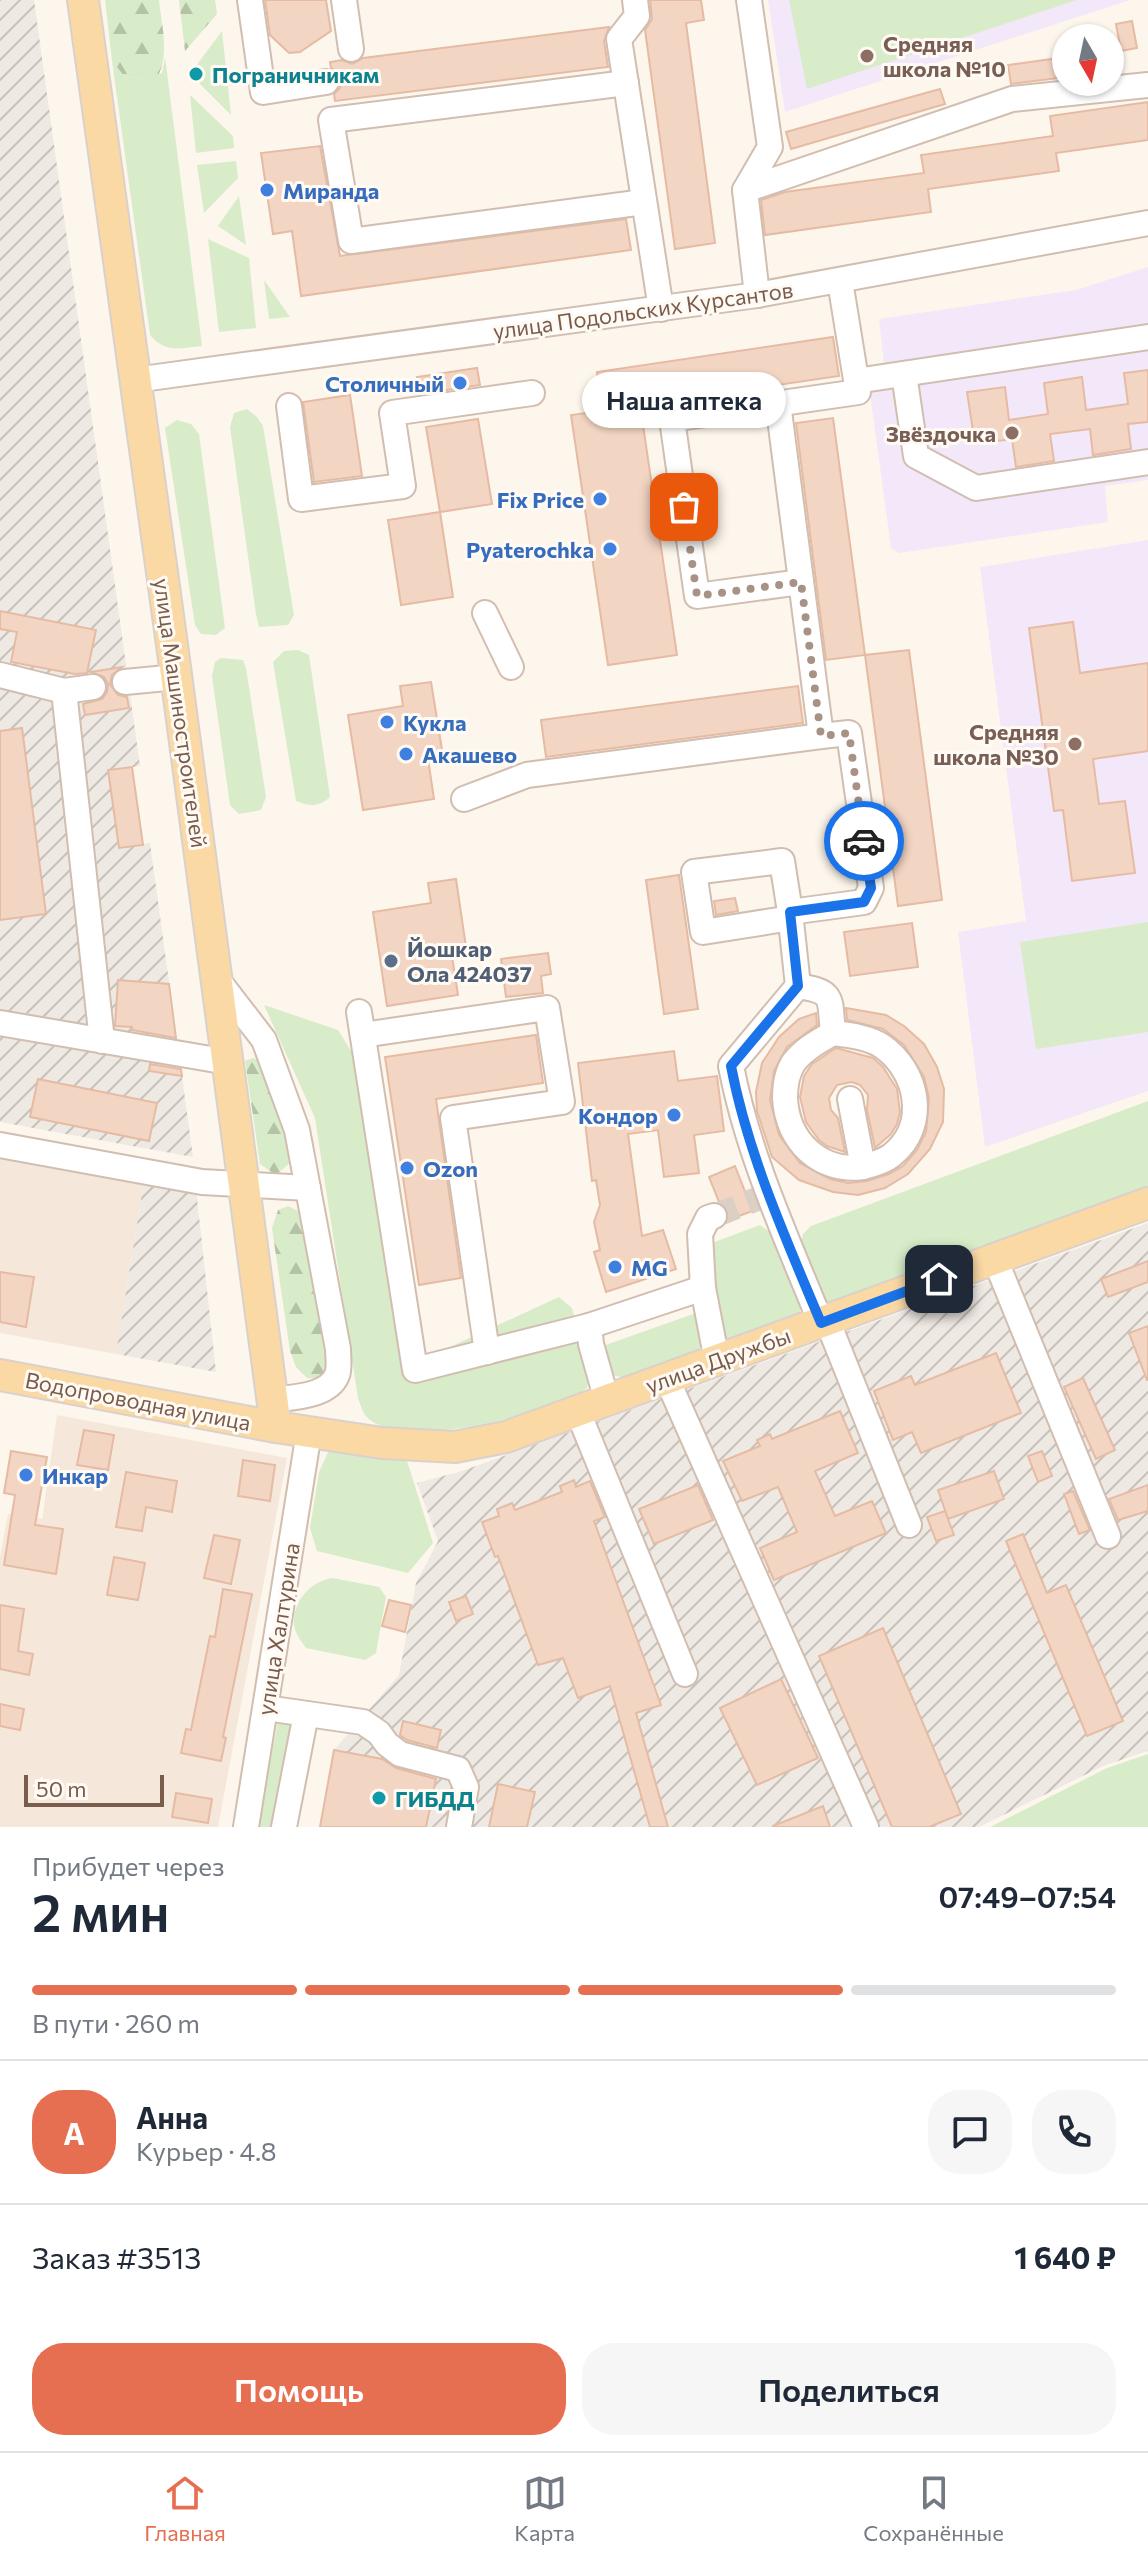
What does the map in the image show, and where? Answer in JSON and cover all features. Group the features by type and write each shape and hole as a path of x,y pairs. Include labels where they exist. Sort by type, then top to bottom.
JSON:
{"main road":[{"name":"улица Машиностроителей","path":"83,0 177,677 274,1413"},
{"name":"улица Дружбы","path":"274,1413 309,1432 382,1443 455,1447 506,1437 1148,1203"},
{"name":"Водопроводная улица","path":"0,1375 274,1413"}],"street":[{"path":"250,0 263,92 326,82"},
{"path":"344,0 351,49"},
{"path":"635,0 637,16 619,39 661,309"},
{"path":"749,0 770,147 745,190 757,295"},
{"path":"626,83 331,120 351,241 644,202"},
{"path":"745,190 1012,99 1148,85"},
{"name":"улица Подольских Курсантов","path":"135,380 757,295 1148,223"},
{"path":"801,582 697,596 672,419 858,392 840,281"},
{"path":"856,381 1148,337"},
{"path":"904,374 916,456 976,488 1148,462"},
{"path":"289,406 301,499 403,486 392,413 532,393"},
{"path":"778,403 821,736"},
{"path":"485,613 511,667"},
{"path":"0,675 64,691 93,687"},
{"path":"125,682 177,677"},
{"path":"64,691 102,1041"},
{"path":"464,799 527,775 849,733 871,888 864,902 790,915 798,986 731,1066 740,1114 763,1197 824,1322 909,1525"},
{"path":"217,979 264,1040 297,1130 338,1349 338,1373 330,1385 274,1413"},
{"path":"798,986 821,989 829,997 833,1033"},
{"path":"457,1005 494,999"},
{"path":"487,1352 453,1118 562,1102 547,1008 361,1024 415,1370 487,1352 589,1326 703,1288"},
{"path":"0,1023 228,1062"},
{"path":"833,1033 879,1044 898,1059 914,1090 915,1111 903,1142 892,1156 863,1167 848,1169 826,1163 807,1152 794,1134 786,1113 785,1087 791,1065 808,1047 833,1033"},
{"path":"850,1099 863,1167"},
{"path":"0,1145 202,1182 308,1188"},
{"path":"714,1216 708,1218 700,1234 703,1288 717,1361"},
{"path":"995,1259 1108,1536"},
{"path":"589,1326 607,1401"},
{"path":"667,1379 866,1827"},
{"path":"578,1412 685,1674"},
{"name":"улица Халтурина","path":"246,1827 309,1432"},
{"path":"266,1708 363,1722 400,1754 458,1769 466,1787 459,1827"},
{"path":"284,1827 306,1714"}],"shaded area":[{"path":"0,0 34,0 140,766 108,771 119,847 150,843 193,1157 0,1122"},
{"name":"Средняя школа №10","path":"768,0 1130,0 1052,24 785,112"},
{"name":"Звёздочка","path":"1148,267 1148,480 1105,486 1108,522 899,553 891,548 869,386 886,383 879,319 1076,290"},
{"name":"Средняя школа №30","path":"1148,540 1148,1091 985,1147 958,932 1026,921 980,567"},
{"path":"0,1155 144,1181 116,1354 0,1333"},
{"path":"144,1181 196,1189 216,1372 116,1354"},
{"path":"1148,1223 1148,1751 1103,1766 979,1827 320,1827 334,1750 399,1675 416,1583 438,1541 417,1483 462,1471"},
{"path":"57,1415 287,1458 218,1827 0,1827 0,1557 8,1514 42,1519"}],"green space":[{"path":"105,0 159,0 164,55 152,85 143,79 125,77 112,61"},
{"path":"179,0 215,0 217,14 185,51"},
{"name":"Средняя школа №10","path":"789,0 1077,0 807,89"},
{"path":"222,31 231,115 190,74"},
{"path":"165,57 202,346 180,348 162,345 150,335 112,61 125,77 143,79 162,73"},
{"path":"190,95 233,136 234,148 196,153"},
{"path":"236,161 238,178 204,213 197,165"},
{"path":"239,196 246,245 218,226"},
{"path":"208,239 249,258 256,328 219,332"},
{"path":"264,280 290,317 269,319"},
{"path":"247,409 263,426 294,615 288,625 259,627 256,614 230,427 234,413"},
{"path":"177,420 191,424 199,434 225,628 216,635 201,634 195,625 165,428"},
{"path":"298,650 309,655 330,797 313,805 296,801 273,662 284,651"},
{"path":"221,658 243,660 246,668 266,797 261,810 239,814 230,805 212,676 215,662"},
{"path":"1148,922 1148,1032 1036,1049 1020,942"},
{"path":"264,1005 338,1030 377,1093 424,1359 559,1297 572,1308 589,1377 587,1388 543,1409 475,1426 408,1431 382,1426 365,1415 358,1398 315,1118"},
{"path":"253,1058 262,1062 290,1142 291,1162 276,1175 260,1164 245,1061"},
{"path":"1148,1101 1148,1189 835,1303 826,1303 800,1249 803,1234 811,1226"},
{"path":"288,1206 298,1211 304,1225 330,1367 320,1379 307,1378 296,1367 290,1351 272,1228 278,1210"},
{"path":"760,1225 774,1235 800,1303 800,1313 793,1319 731,1341 718,1330 712,1243"},
{"path":"696,1313 702,1342 697,1353 626,1378 611,1375 600,1347"},
{"path":"331,1446 407,1461 433,1543 408,1573 317,1551 310,1528 319,1472"},
{"path":"333,1578 379,1587 386,1597 376,1653 365,1660 306,1648 295,1630 295,1610 302,1597 319,1582"},
{"path":"278,1721 297,1725 277,1827 258,1827"},
{"path":"1148,1754 1148,1827 990,1827 1107,1768"}],"building":[{"path":"265,0 326,0 331,31 300,52 289,53 270,35"},
{"path":"650,0 701,0 704,20 686,23 715,243 675,249 645,30 652,19"},
{"path":"1132,21 1137,48 1124,50 1124,24 1116,24"},
{"path":"609,27 604,41 608,67 335,101 334,94 340,88 341,80 330,62 342,60 352,64 363,58"},
{"path":"1052,59 1052,79 1011,84 1008,65"},
{"path":"940,89 945,104 791,149 786,132"},
{"path":"1148,102 1148,140 1056,153 1059,171 928,189 931,212 765,235 761,200 785,192 924,173 921,155 1053,136 1050,116"},
{"path":"320,146 340,256 626,219 631,250 301,296 292,231 273,234 261,153"},
{"path":"833,337 839,376 640,405 677,655 608,665 571,415 602,411 597,372"},
{"path":"477,368 480,385 420,394 417,377"},
{"path":"1148,370 1148,422 1128,424 1131,449 1093,455 1090,429 1050,434 1054,461 1016,467 1012,439 975,444 967,392 1005,387 1009,420 1048,414 1044,383 1082,377 1086,410 1128,404 1124,373"},
{"path":"350,395 362,476 314,482 303,402"},
{"path":"833,418 865,655 826,660 796,423"},
{"path":"478,419 492,504 440,512 426,427"},
{"path":"440,512 453,597 401,605 388,520"},
{"path":"0,611 96,630 87,673 75,674 11,662 17,632 0,629"},
{"path":"1073,622 1080,673 1148,663 1148,751 1093,759 1099,804 1125,801 1135,873 1072,881 1063,810 1054,811 1029,628"},
{"path":"909,650 942,900 898,906 865,655"},
{"path":"122,667 112,675 110,684 118,695 127,697 129,708 85,715 83,704 102,699 107,692 108,684 104,677 91,672"},
{"path":"431,682 442,750 427,752 434,799 363,810 348,715 403,706 400,686"},
{"path":"798,686 803,723 546,757 541,720"},
{"path":"22,728 46,914 0,920 0,731"},
{"path":"132,767 143,845 119,848 108,770"},
{"path":"679,875 698,1009 664,1014 646,880"},
{"path":"456,879 466,947 451,950 458,995 387,1006 373,912 431,903 428,883"},
{"path":"735,898 738,911 716,915 714,901"},
{"path":"912,923 918,967 850,976 844,932"},
{"path":"548,953 551,974 541,976 543,993 506,997 501,959"},
{"path":"118,980 169,984 176,1038 115,1026"},
{"path":"846,1008 886,1015 904,1026 924,1044 937,1067 944,1089 943,1122 930,1149 908,1174 885,1188 858,1195 833,1192 799,1180 772,1157 757,1111 756,1092 762,1063 779,1037 799,1019 816,1013 817,1025 787,1047 774,1071 770,1100 779,1135 800,1163 830,1179 848,1183 889,1174 903,1166 917,1150 926,1132 929,1098 924,1077 904,1045 883,1029 847,1020"},
{"path":"536,1035 543,1083 436,1099 461,1278 419,1285 385,1057"},
{"path":"836,1048 873,1058 897,1089 900,1112 897,1124 875,1148 867,1110 868,1095 860,1085 852,1082 837,1085 829,1098 831,1110 838,1118 845,1152 819,1140 806,1122 800,1097 804,1076 812,1064"},
{"path":"674,1051 678,1081 717,1076 724,1131 694,1135 699,1173 664,1177 658,1130 628,1134 642,1236 663,1230 676,1269 606,1292 594,1252 600,1250 594,1222 600,1205 596,1180 592,1181 578,1063"},
{"path":"150,1064 181,1069 182,1076 149,1071"},
{"path":"38,1079 157,1103 149,1141 30,1117"},
{"path":"735,1166 746,1194 752,1192 758,1209 728,1220 728,1211 719,1202 709,1177"},
{"path":"1148,1261 1148,1282 1108,1297 1101,1279"},
{"path":"0,1272 34,1277 26,1327 0,1322"},
{"path":"1148,1326 1148,1380 1147,1380 1129,1333"},
{"path":"996,1353 1021,1413 921,1453 912,1432 893,1440 874,1391 911,1376 915,1385"},
{"path":"1083,1378 1115,1450 1096,1459 1064,1387"},
{"path":"840,1411 858,1453 815,1471 835,1516 872,1501 886,1533 774,1580 760,1548 797,1532 778,1487 742,1501 723,1461 760,1446 757,1440 770,1434 772,1439"},
{"path":"84,1430 114,1435 108,1470 77,1465"},
{"path":"11,1451 47,1457 35,1525 63,1529 56,1574 4,1565 15,1495 4,1493"},
{"path":"1042,1451 1052,1476 1038,1482 1028,1456"},
{"path":"243,1460 275,1465 270,1501 238,1496"},
{"path":"994,1471 1004,1499 948,1519 938,1490"},
{"path":"126,1472 177,1481 172,1512 146,1507 142,1531 116,1527"},
{"path":"574,1480 576,1487 590,1481 605,1517 594,1521 661,1705 636,1713 668,1827 650,1827 610,1686 578,1698 563,1658 538,1665 498,1556 495,1557 482,1522 499,1516 497,1509 512,1503 515,1510 562,1492 560,1486"},
{"path":"698,1485 713,1520 654,1544 639,1509"},
{"path":"1148,1485 1148,1511 1118,1520 1109,1499"},
{"path":"1073,1491 1090,1530 1079,1534 1064,1494"},
{"path":"945,1511 954,1535 936,1541 927,1517"},
{"path":"1023,1534 1047,1593 1066,1585 1123,1721 1087,1736 1006,1541"},
{"path":"214,1535 240,1540 231,1584 204,1578"},
{"path":"114,1557 145,1563 138,1600 107,1595"},
{"path":"223,1589 252,1594 223,1737 226,1738 221,1761 181,1753 186,1729 191,1730 210,1636 215,1637"},
{"path":"466,1596 473,1614 456,1621 449,1602"},
{"path":"389,1600 411,1605 405,1632 382,1626"},
{"path":"0,1605 24,1609 18,1651 33,1654 29,1675 0,1669"},
{"path":"883,1628 961,1814 929,1827 892,1827 819,1656"},
{"path":"781,1679 818,1758 757,1785 720,1708"},
{"path":"0,1704 24,1709 20,1730 0,1726"},
{"path":"403,1721 441,1730 437,1748 400,1735"},
{"name":"ГИБДД","path":"334,1750 382,1759 396,1768 436,1779 426,1827 320,1827"},
{"path":"498,1784 535,1792 527,1827 489,1827"},
{"path":"176,1793 212,1799 208,1823 172,1817"},
{"path":"823,1806 830,1827 773,1827 773,1826"}],"tunnel":[{"path":"714,1216 757,1199"}],"way so far":[{"path":"684,507 697,596 801,582 821,736 849,733 864,841"}],"place":[{"name":"Средняя школа №10","path":"867,56"},
{"name":"Пограничникам","path":"196,74"},
{"name":"Миранда","path":"267,190"},
{"name":"Столичный","path":"460,383"},
{"name":"Звёздочка","path":"1012,433"},
{"name":"Fix Price","path":"600,499"},
{"name":"Наша аптека","path":"684,507"},
{"name":"Pyaterochka","path":"610,549"},
{"name":"Кукла","path":"387,722"},
{"name":"Средняя школа №30","path":"1075,744"},
{"name":"Акашево","path":"406,754"},
{"name":"Йошкар Ола 424037","path":"391,961"},
{"name":"Кондор","path":"674,1115"},
{"name":"Ozon","path":"407,1168"},
{"name":"MG","path":"615,1267"},
{"name":"Инкар","path":"26,1475"},
{"name":"ГИБДД","path":"379,1798"}],"route":[{"path":"864,841 871,888 864,902 790,912 798,986 731,1066 740,1114 821,1323 939,1279"}]}
